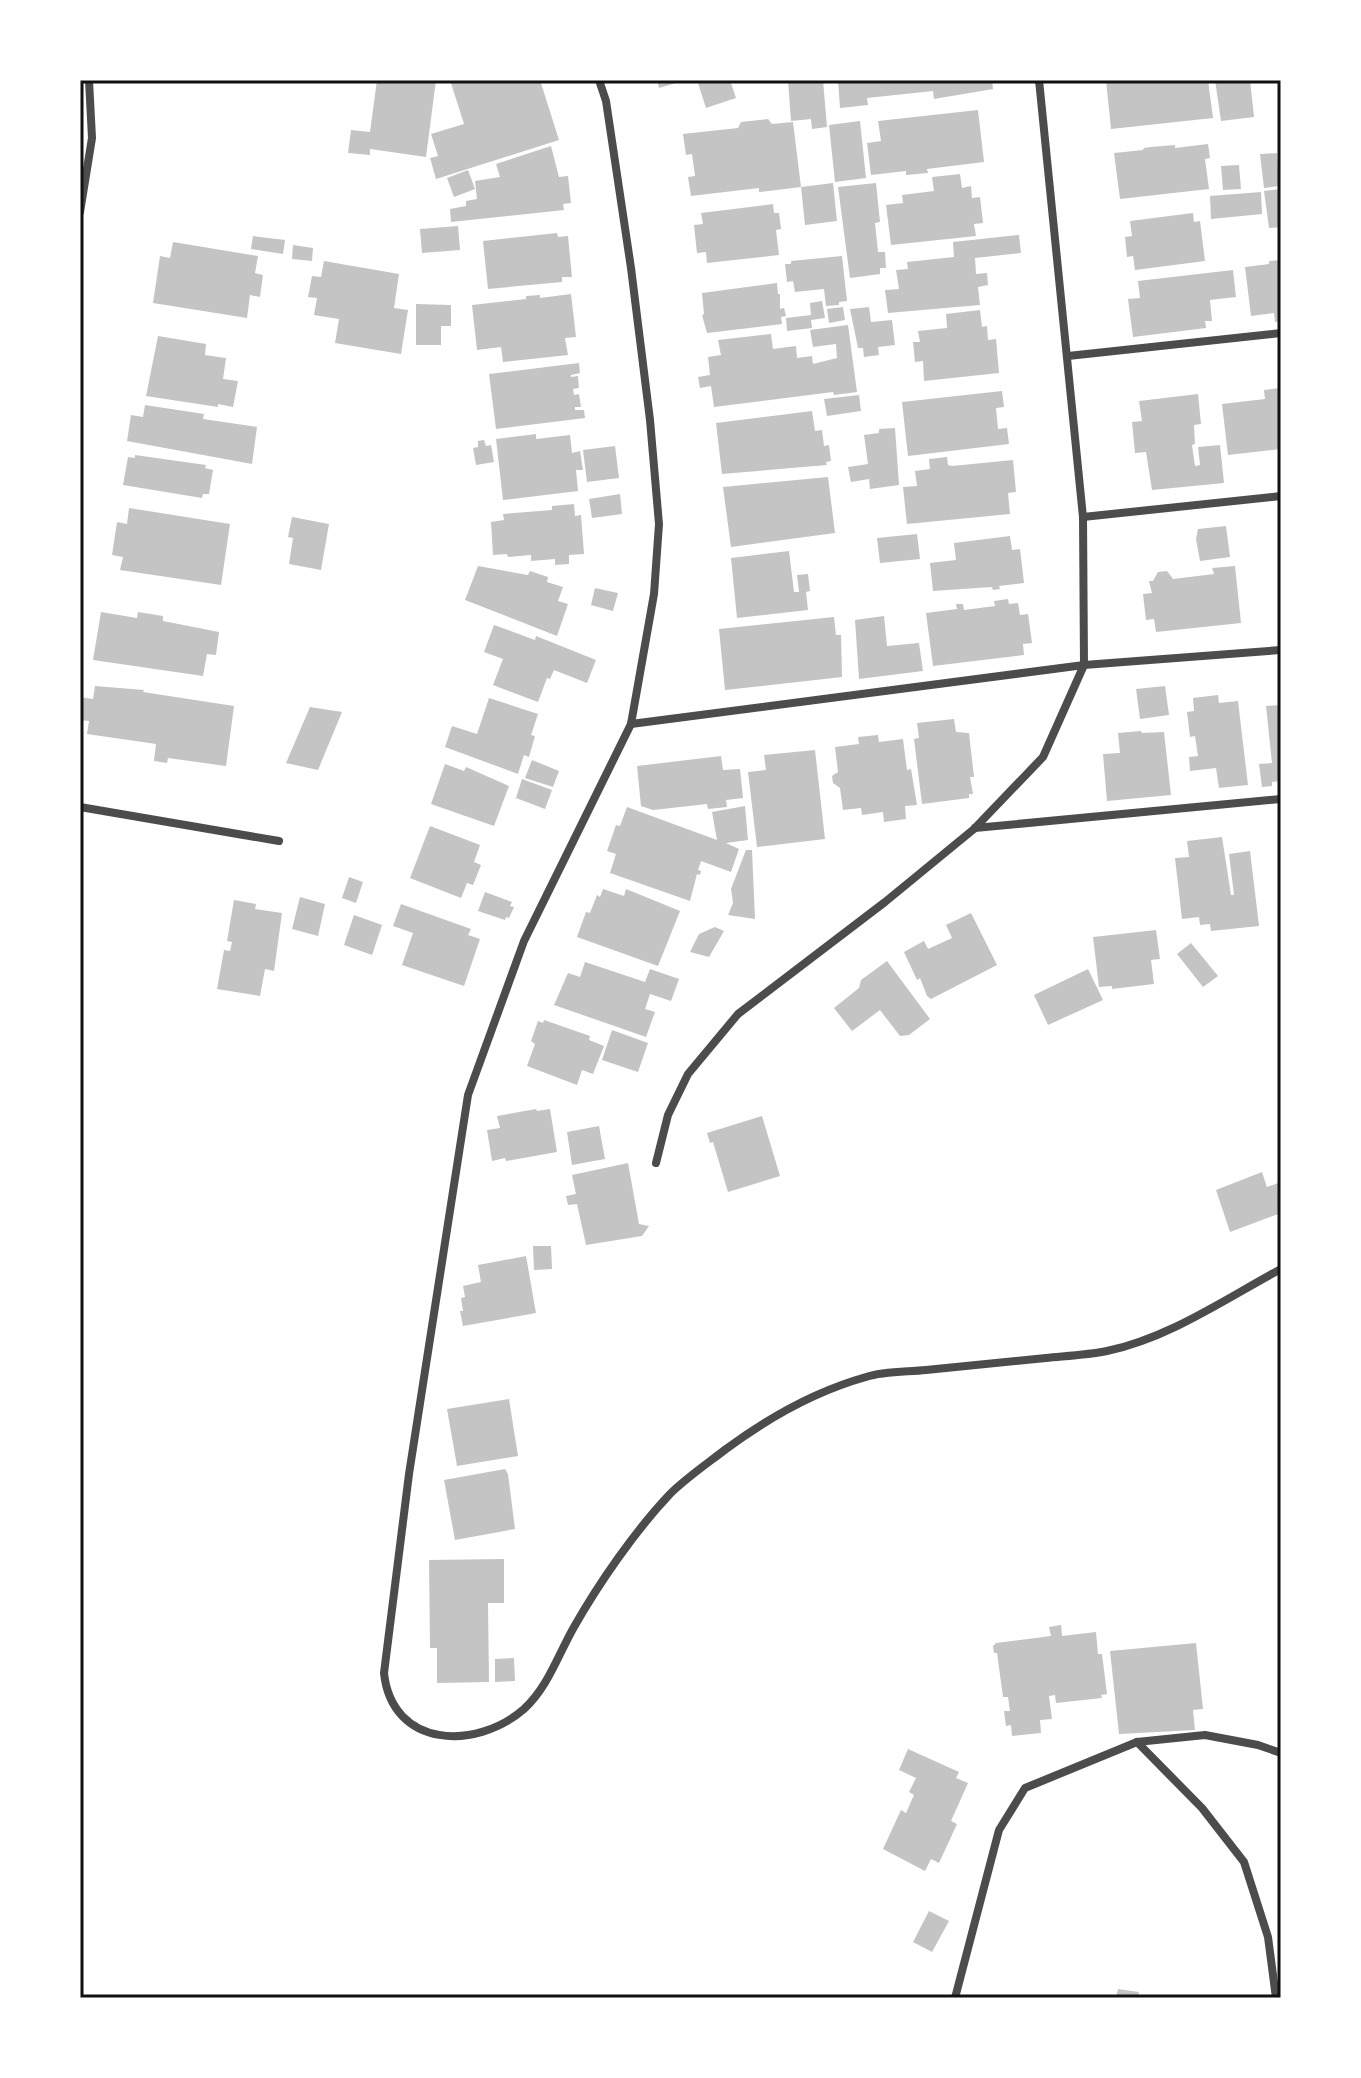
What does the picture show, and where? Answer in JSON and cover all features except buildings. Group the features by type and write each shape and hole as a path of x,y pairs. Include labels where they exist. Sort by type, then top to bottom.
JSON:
{"street":[{"path":"80,212 92,138 89,80"},
{"path":"599,80 606,101 650,420 659,524 654,594 631,724 524,941 468,1095 412,1458 384,1673 386,1690 392,1702 410,1722 423,1731 438,1735 477,1735 501,1726 524,1709 543,1688 574,1627 611,1568 670,1494 728,1447 797,1403 868,1376 1105,1352 1152,1339 1281,1269"},
{"path":"656,1163 668,1115 688,1074 738,1014 885,902 974,829 1043,757 1084,665 1083,517 1039,80"},
{"path":"1068,356 1281,333"},
{"path":"1083,517 1281,496"},
{"path":"631,724 1084,665 1281,650"},
{"path":"974,829 1281,799"},
{"path":"80,807 279,841"},
{"path":"955,1998 999,1830 1025,1788 1137,1742 1205,1735 1258,1745 1281,1753"},
{"path":"1137,1742 1202,1808 1244,1862 1268,1937 1276,1998"}]}
